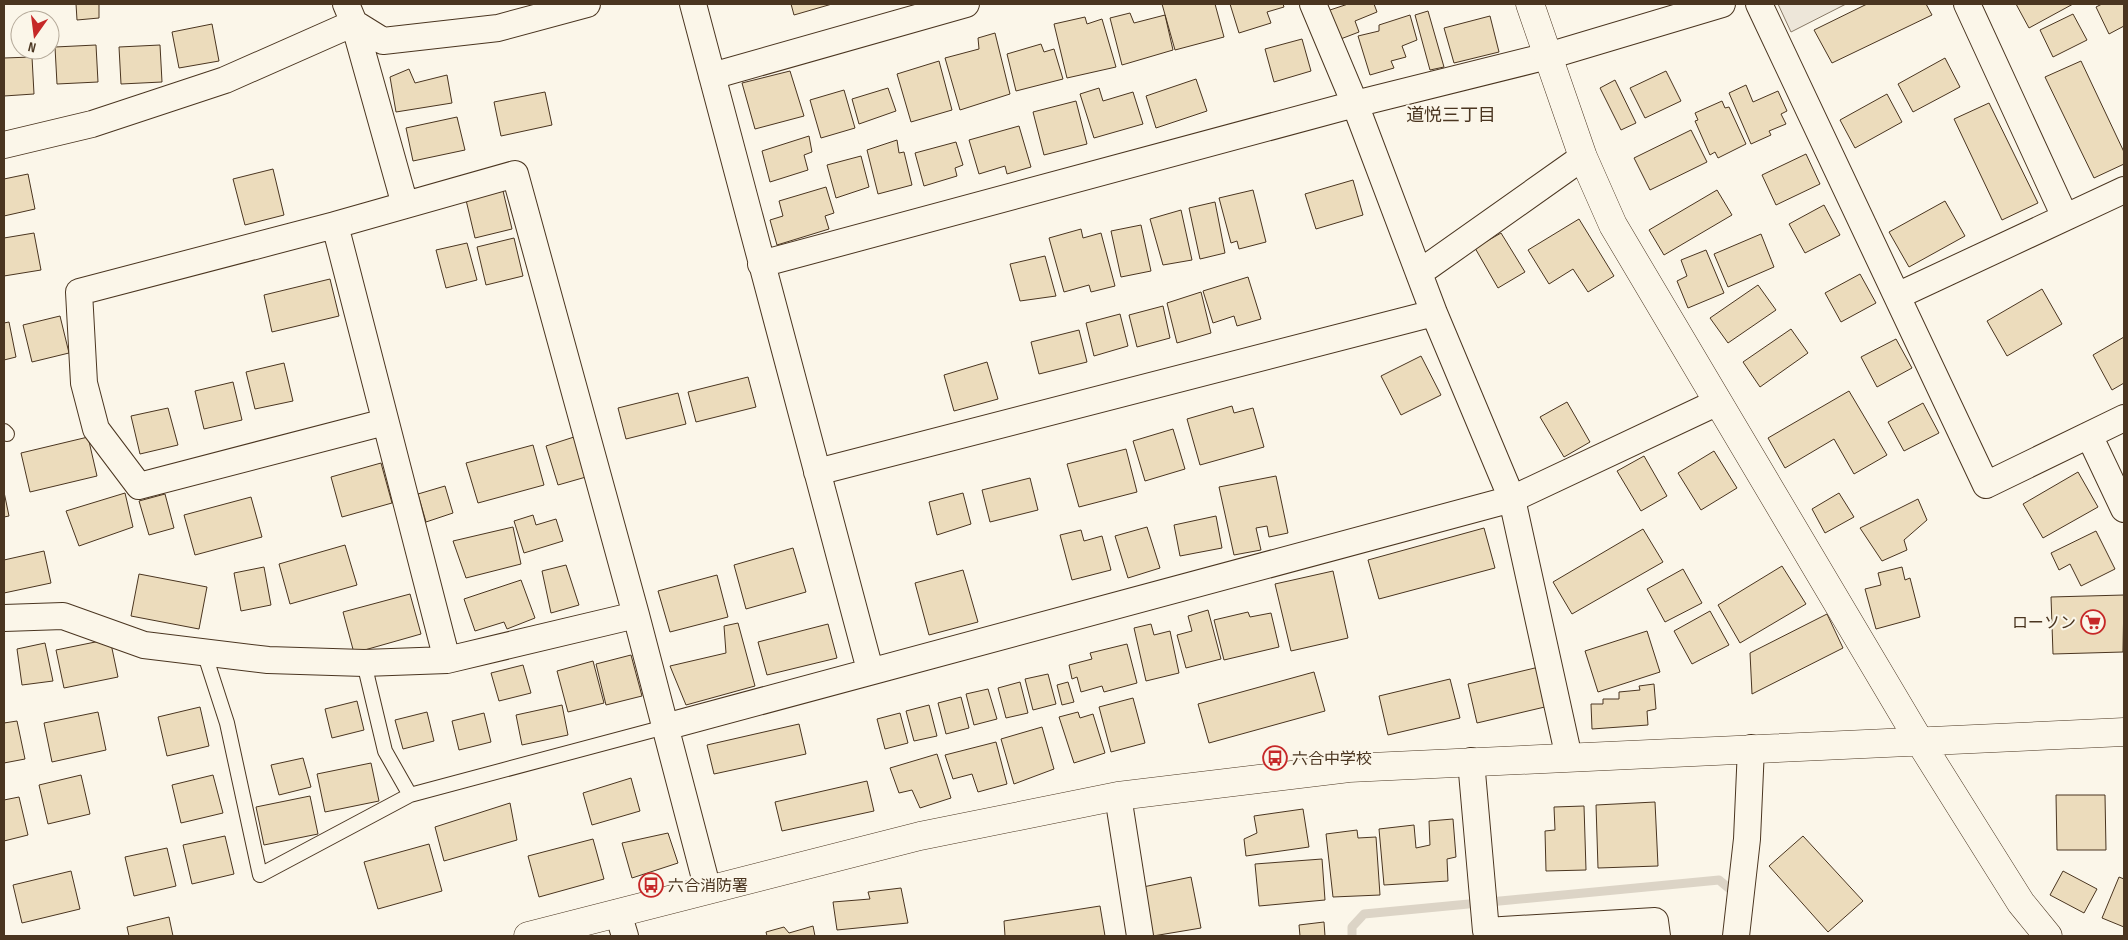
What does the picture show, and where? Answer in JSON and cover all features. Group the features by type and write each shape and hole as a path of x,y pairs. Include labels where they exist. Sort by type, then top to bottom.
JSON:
{"street":[{"path":"350,13 384,41 498,28 586,4"},
{"path":"693,4 870,670"},
{"path":"712,76 966,4"},
{"path":"1313,4 1355,104 1434,313 1512,499 1569,758"},
{"path":"1530,4 1583,157 1613,225 1920,742 2021,902 2048,936"},
{"path":"761,264 1355,104 1548,56 1722,4"},
{"path":"1759,4 1986,485 2124,418"},
{"path":"1967,4 2065,217"},
{"path":"4,145 92,124 225,80 350,13"},
{"path":"350,13 405,205"},
{"path":"1419,273 1583,157"},
{"path":"385,422 139,486 96,429 84,383 79,292 335,225 515,174 636,615 708,890"},
{"path":"1897,296 2124,190"},
{"path":"335,225 447,660"},
{"path":"817,472 1434,313"},
{"path":"665,727 870,670 1512,499 1718,402"},
{"path":"2089,436 2124,509"},
{"path":"4,618 63,616 144,645 268,660 364,663 447,660 636,615"},
{"path":"528,936 622,925 708,890 920,836 1118,796 1349,768 2124,732"},
{"path":"1736,936 1747,839 1751,748"},
{"path":"1471,761 1486,931 1655,921 1657,936"},
{"path":"1118,796 1140,936"}],"lane":[{"path":"204,652 227,723 260,876 410,794 665,727"},
{"path":"364,663 385,751 410,794"}],"shaded area":[{"path":"1778,4 1846,4 1791,32"}],"building":[{"path":"76,4 99,4 99,18 77,20"},
{"path":"791,4 832,4 794,15"},
{"path":"1162,4 1215,4 1224,37 1175,50"},
{"path":"1230,4 1283,4 1284,7 1267,12 1271,23 1239,33"},
{"path":"1348,4 1374,4 1377,12 1355,21 1359,32 1338,40 1327,11"},
{"path":"1867,4 1926,4 1932,15 1832,63 1814,30"},
{"path":"2016,4 2073,4 2029,28"},
{"path":"2102,4 2124,4 2124,26 2109,34 2096,7"},
{"path":"1428,11 1444,67 1430,70 1415,15"},
{"path":"1130,13 1134,23 1165,15 1173,50 1122,65 1110,18"},
{"path":"2073,14 2087,40 2053,57 2040,30"},
{"path":"1410,15 1417,40 1402,46 1406,57 1391,61 1394,68 1370,75 1358,36 1379,31 1379,25"},
{"path":"1490,16 1499,52 1454,63 1444,28"},
{"path":"1085,17 1087,24 1102,19 1116,67 1067,78 1054,24"},
{"path":"212,24 219,61 179,68 172,32"},
{"path":"995,33 1010,94 960,110 945,58 979,49 978,38"},
{"path":"1302,39 1311,71 1274,82 1265,49"},
{"path":"1041,44 1044,52 1054,49 1063,79 1016,91 1007,54"},
{"path":"96,45 98,82 57,84 56,60 60,60 60,47"},
{"path":"160,45 162,82 121,84 119,47"},
{"path":"4,58 10,58 10,60 32,60 34,94 4,96"},
{"path":"1945,58 1960,87 1913,112 1898,84"},
{"path":"939,61 952,110 911,122 897,74"},
{"path":"2081,61 2124,152 2124,164 2094,178 2045,77"},
{"path":"409,69 415,83 447,75 452,103 396,112 390,77"},
{"path":"790,71 804,116 755,129 742,83"},
{"path":"1666,71 1681,101 1645,118 1630,88"},
{"path":"1196,79 1207,111 1156,128 1146,96"},
{"path":"1615,80 1636,123 1621,130 1600,88"},
{"path":"1746,85 1753,102 1778,91 1787,111 1781,114 1786,124 1769,131 1771,135 1751,144 1729,93"},
{"path":"888,88 896,111 859,124 852,99"},
{"path":"1099,88 1103,101 1133,92 1143,124 1094,138 1080,94"},
{"path":"844,90 855,128 821,138 810,100"},
{"path":"545,92 552,125 501,136 494,102"},
{"path":"1887,94 1902,122 1855,148 1840,120"},
{"path":"1076,101 1087,144 1044,155 1033,112"},
{"path":"1722,101 1725,108 1729,107 1746,144 1718,158 1715,152 1710,155 1695,121 1698,120 1695,113"},
{"path":"1989,103 2038,203 2002,220 1954,119"},
{"path":"457,117 465,150 413,161 406,128"},
{"path":"1019,126 1031,167 1007,174 1005,166 979,174 969,140"},
{"path":"1691,130 1707,162 1650,190 1634,158"},
{"path":"809,136 812,152 804,155 808,170 770,182 762,151"},
{"path":"897,140 899,153 904,152 912,185 878,194 867,150"},
{"path":"956,142 963,165 955,168 957,176 924,186 915,153"},
{"path":"1806,154 1820,184 1776,205 1762,175"},
{"path":"861,156 869,187 836,198 827,165"},
{"path":"273,169 284,215 245,225 233,179"},
{"path":"28,174 35,209 4,216 4,179"},
{"path":"1353,180 1363,215 1316,229 1305,194"},
{"path":"826,187 834,213 825,216 829,229 777,245 770,220 783,216 779,201"},
{"path":"1253,190 1266,242 1239,249 1237,241 1231,243 1219,198"},
{"path":"1717,190 1732,215 1664,255 1649,230"},
{"path":"503,191 512,229 475,238 466,200"},
{"path":"1945,201 1965,236 1909,267 1889,232"},
{"path":"1215,202 1225,253 1200,259 1189,208"},
{"path":"1824,205 1840,235 1805,253 1789,224"},
{"path":"1181,210 1192,260 1163,265 1150,219"},
{"path":"1579,219 1614,276 1588,292 1573,269 1549,284 1528,250"},
{"path":"1141,225 1151,271 1121,277 1111,231"},
{"path":"1081,229 1083,238 1101,233 1115,286 1091,292 1089,285 1064,292 1049,238"},
{"path":"34,233 41,270 4,276 4,238"},
{"path":"1501,233 1525,272 1498,288 1475,248"},
{"path":"1761,234 1774,267 1728,287 1714,254"},
{"path":"514,238 523,276 486,285 477,247"},
{"path":"467,243 477,280 446,288 436,250"},
{"path":"1706,250 1724,293 1688,308 1677,281 1687,276 1681,260"},
{"path":"1045,256 1056,296 1020,301 1010,264"},
{"path":"1860,274 1876,303 1841,322 1825,293"},
{"path":"1248,277 1261,319 1237,326 1234,316 1213,323 1203,291"},
{"path":"330,279 339,316 272,332 264,295"},
{"path":"1758,285 1776,310 1728,343 1710,318"},
{"path":"2042,289 2062,324 2007,356 1987,321"},
{"path":"1201,292 1211,333 1177,343 1167,303"},
{"path":"1163,306 1170,338 1137,347 1129,315"},
{"path":"1120,314 1128,346 1094,356 1086,323"},
{"path":"60,316 69,353 32,362 23,325"},
{"path":"9,322 16,357 4,360 4,323"},
{"path":"1791,329 1808,353 1760,387 1743,362"},
{"path":"1079,330 1087,362 1039,374 1031,342"},
{"path":"2124,337 2124,383 2112,390 2093,355"},
{"path":"1896,339 1912,368 1877,387 1861,357"},
{"path":"1421,356 1441,395 1401,415 1381,376"},
{"path":"987,362 998,399 954,411 944,375"},
{"path":"284,363 293,401 255,409 246,372"},
{"path":"748,377 756,407 696,422 688,392"},
{"path":"233,382 242,420 204,429 195,391"},
{"path":"1849,391 1887,455 1854,474 1834,439 1785,468 1768,438"},
{"path":"678,393 686,424 626,439 618,408"},
{"path":"1567,402 1590,442 1564,457 1540,417"},
{"path":"1923,403 1939,433 1904,451 1888,422"},
{"path":"1232,406 1234,413 1253,408 1264,447 1200,465 1187,419"},
{"path":"168,408 178,445 140,454 131,416"},
{"path":"1173,429 1185,469 1145,481 1133,441"},
{"path":"88,437 97,476 30,492 21,453"},
{"path":"574,437 586,477 558,485 546,446"},
{"path":"533,445 544,485 478,503 466,463"},
{"path":"1126,449 1137,492 1079,507 1067,464"},
{"path":"1714,451 1737,488 1701,510 1678,473"},
{"path":"1644,456 1667,496 1641,511 1617,471"},
{"path":"381,463 392,503 342,517 331,477"},
{"path":"2078,472 2098,507 2043,538 2023,504"},
{"path":"1276,476 1288,533 1269,537 1267,526 1256,528 1261,550 1234,555 1219,487"},
{"path":"1030,478 1038,510 990,522 982,490"},
{"path":"445,486 453,513 426,522 418,494"},
{"path":"4,492 9,516 4,517"},
{"path":"125,493 133,527 79,546 66,511"},
{"path":"963,493 971,524 937,535 929,502"},
{"path":"1839,493 1854,517 1825,533 1812,509"},
{"path":"165,494 174,528 149,535 139,501"},
{"path":"251,497 262,537 195,555 184,515"},
{"path":"1918,499 1927,520 1904,540 1907,550 1882,561 1860,528"},
{"path":"533,515 536,525 556,519 563,541 524,553 514,521"},
{"path":"1216,516 1222,548 1180,556 1174,525"},
{"path":"513,527 521,564 466,578 453,541"},
{"path":"1147,527 1160,568 1128,578 1115,536"},
{"path":"1484,528 1495,568 1379,599 1368,560"},
{"path":"1643,529 1663,562 1572,614 1553,582"},
{"path":"1081,530 1084,541 1102,536 1111,570 1072,580 1060,535"},
{"path":"2096,531 2115,569 2081,586 2070,564 2059,570 2051,553"},
{"path":"345,545 357,585 290,604 279,564"},
{"path":"793,548 806,592 746,609 734,565"},
{"path":"44,551 51,583 4,593 4,560"},
{"path":"566,565 579,605 551,613 542,571"},
{"path":"1782,566 1806,604 1740,643 1718,605"},
{"path":"264,567 271,605 241,611 234,573"},
{"path":"1902,567 1905,580 1910,578 1920,617 1876,629 1865,589 1881,585 1878,573"},
{"path":"1683,569 1702,603 1665,622 1647,589"},
{"path":"963,570 978,622 929,635 915,583"},
{"path":"1333,571 1348,638 1291,651 1275,584"},
{"path":"139,574 207,587 199,629 131,616"},
{"path":"717,575 728,617 670,632 658,591"},
{"path":"521,580 535,618 507,629 504,622 475,631 464,599"},
{"path":"410,594 421,634 354,653 343,612"},
{"path":"2124,595 2123,652 2053,654 2051,597"},
{"path":"1208,610 1221,659 1186,668 1177,635 1192,631 1188,616"},
{"path":"1710,611 1729,645 1692,664 1674,631"},
{"path":"1248,612 1250,617 1271,613 1279,647 1224,660 1214,620"},
{"path":"1827,614 1843,648 1752,694 1750,653"},
{"path":"738,623 755,686 686,705 670,666 726,653 724,626"},
{"path":"828,624 837,658 767,675 758,642"},
{"path":"1151,624 1154,635 1170,631 1179,673 1146,681 1134,628"},
{"path":"1647,631 1660,672 1598,692 1585,651"},
{"path":"110,639 118,677 64,688 56,650"},
{"path":"45,643 53,681 22,685 17,649"},
{"path":"1127,644 1137,683 1104,692 1102,686 1081,692 1077,677 1072,679 1069,665 1092,659 1090,653"},
{"path":"631,655 642,696 606,705 596,664"},
{"path":"593,661 604,703 568,712 557,671"},
{"path":"523,665 531,693 499,701 491,673"},
{"path":"1539,667 1549,706 1477,723 1468,684"},
{"path":"1314,672 1325,711 1209,743 1198,704"},
{"path":"1048,674 1056,704 1033,710 1025,679"},
{"path":"1450,679 1460,718 1388,735 1379,696"},
{"path":"1020,682 1028,713 1006,718 998,688"},
{"path":"1068,682 1074,702 1062,705 1057,685"},
{"path":"1654,684 1656,709 1647,711 1648,725 1592,729 1591,704 1603,704 1603,699 1619,699 1619,692 1640,690 1639,686"},
{"path":"988,689 997,719 974,725 966,694"},
{"path":"961,697 969,728 946,734 938,703"},
{"path":"1133,698 1145,743 1111,752 1099,707"},
{"path":"357,701 364,730 332,738 325,709"},
{"path":"562,705 568,735 522,745 516,715"},
{"path":"929,705 937,736 914,741 906,711"},
{"path":"200,707 209,746 167,756 158,717"},
{"path":"98,712 106,750 52,762 44,723"},
{"path":"427,712 434,741 403,749 395,720"},
{"path":"1078,712 1080,718 1093,714 1105,753 1074,763 1059,717"},
{"path":"484,713 491,742 459,750 452,721"},
{"path":"900,713 908,743 885,749 877,719"},
{"path":"17,721 25,759 4,763 4,723"},
{"path":"799,724 806,754 714,774 707,745"},
{"path":"1042,727 1054,769 1014,784 1001,739"},
{"path":"996,742 1007,784 978,792 972,774 953,779 945,755"},
{"path":"937,754 951,798 920,808 912,790 899,793 890,768"},
{"path":"303,758 311,787 279,795 271,765"},
{"path":"371,763 379,801 325,812 317,774"},
{"path":"81,775 90,814 48,824 39,785"},
{"path":"213,775 223,813 181,823 172,785"},
{"path":"631,778 640,811 592,825 583,793"},
{"path":"867,781 874,811 782,831 775,802"},
{"path":"2056,795 2105,795 2106,850 2057,850"},
{"path":"310,796 318,834 264,845 256,807"},
{"path":"19,797 28,835 4,841 4,800"},
{"path":"1655,802 1658,866 1598,868 1596,805"},
{"path":"510,803 517,840 444,861 435,827"},
{"path":"1584,806 1586,870 1546,871 1545,831 1555,830 1554,807"},
{"path":"1303,809 1309,847 1246,856 1244,839 1257,833 1254,816"},
{"path":"1453,819 1456,857 1447,859 1448,881 1384,885 1379,829 1414,825 1416,848 1430,845 1429,821"},
{"path":"1357,830 1358,838 1376,837 1380,895 1333,897 1326,834"},
{"path":"668,833 678,863 632,878 622,843"},
{"path":"225,836 234,874 192,884 183,845"},
{"path":"1803,836 1863,901 1828,932 1769,866"},
{"path":"593,839 604,879 539,897 528,856"},
{"path":"429,844 442,891 378,909 364,862"},
{"path":"167,848 176,886 134,896 125,857"},
{"path":"1322,859 1325,900 1259,906 1255,864"},
{"path":"71,871 80,909 22,923 13,885"},
{"path":"2063,871 2097,889 2084,913 2050,895"},
{"path":"1191,877 1201,928 1153,936 1143,887"},
{"path":"2119,877 2124,879 2124,927 2102,918"},
{"path":"901,888 908,923 837,930 833,902 870,899 868,892"},
{"path":"1100,906 1105,936 1005,936 1004,921"},
{"path":"169,917 173,936 129,936 127,927"},
{"path":"1324,922 1325,936 1300,936 1299,925"},
{"path":"813,926 815,936 767,936 766,932 784,927 789,933"}],"waterway":[{"path":"1352,936 1352,927 1364,914 1719,880 1737,895"}],"place":[{"name":"ローソン","path":"2093,622"},
{"name":"六合中学校","path":"1275,758"},
{"name":"六合消防署","path":"651,885"}],"district":[{"name":"道悦三丁目","path":"1451,115"}]}
